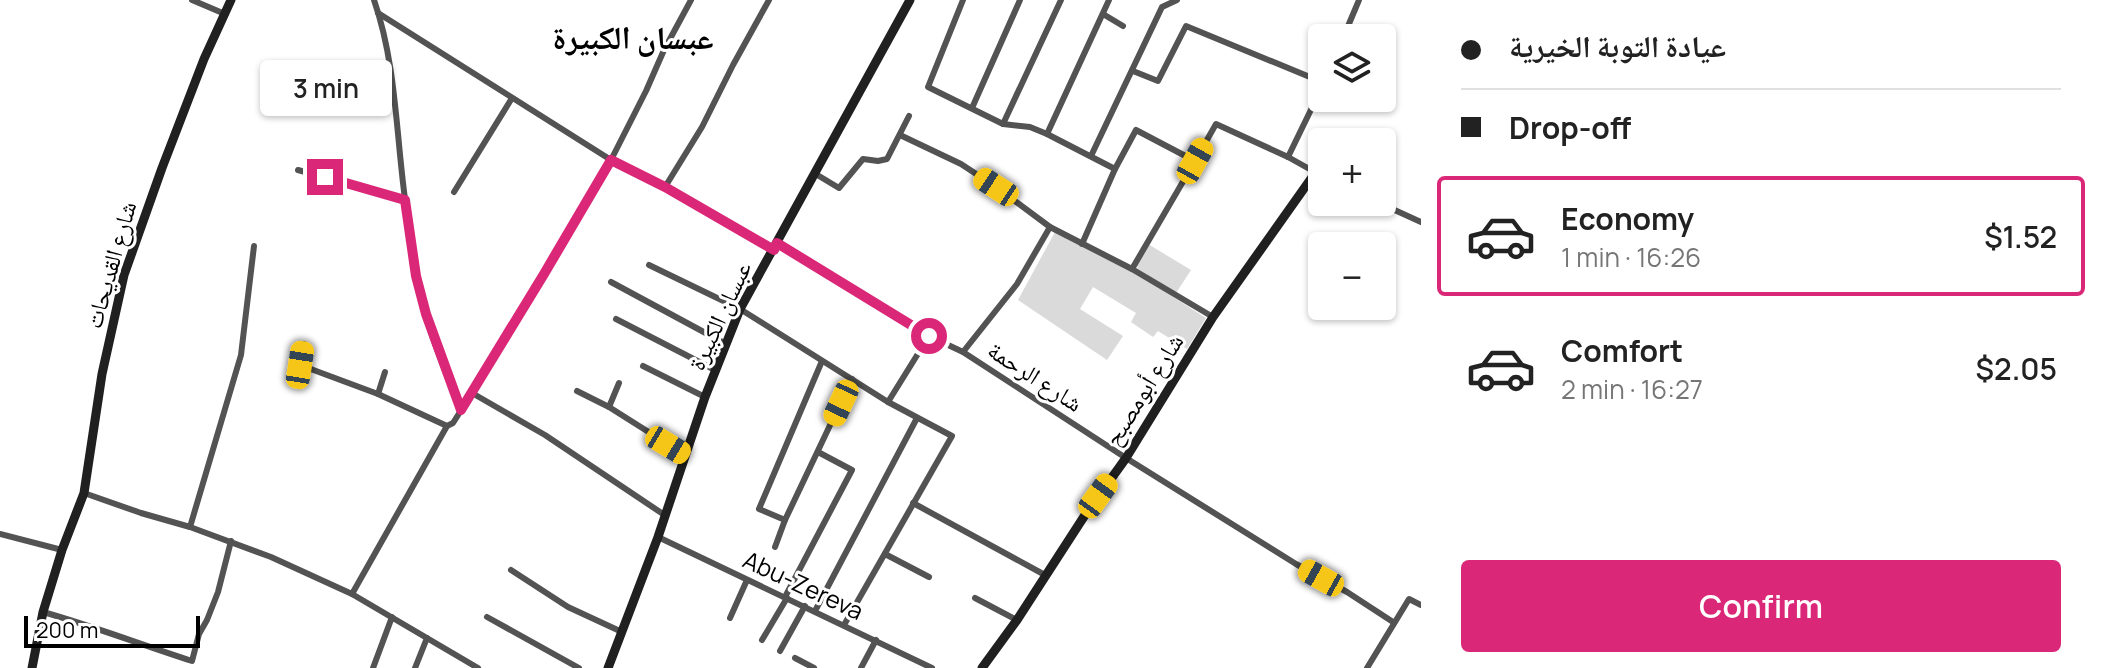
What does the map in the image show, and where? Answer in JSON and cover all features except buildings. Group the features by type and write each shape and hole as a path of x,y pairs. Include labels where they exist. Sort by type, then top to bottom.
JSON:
{"street":[{"path":"192,0 225,14"},
{"name":"شارع القديحات","path":"32,668 43,612 84,493 102,374 124,275 204,59 231,0"},
{"path":"374,0 391,74 416,276 426,314 461,410"},
{"path":"352,594 447,426 453,423 472,393 611,160 691,0"},
{"path":"665,187 702,127 769,0"},
{"name":"عبسان الكبيرة","path":"608,668 666,516 705,397 740,309 910,0"},
{"path":"963,0 928,87 1003,124 1030,127 1047,134 1115,169"},
{"path":"972,108 1020,0"},
{"path":"1003,124 1061,0"},
{"path":"1047,134 1109,0"},
{"path":"1091,156 1162,7 1177,0"},
{"path":"1349,24 1359,0"},
{"name":"شارع الرحمة","path":"378,13 611,160 776,246 929,336 963,352 1126,458 1393,622"},
{"path":"1103,14 1123,26"},
{"path":"1133,71 1158,81 1186,26 1308,79"},
{"path":"454,192 512,98"},
{"path":"1288,157 1309,112"},
{"path":"814,173 839,188 863,159 887,159 909,116"},
{"path":"1132,269 1216,124 1308,169"},
{"path":"1082,244 1136,130 1195,161"},
{"path":"900,135 961,164 1050,227 1132,269 1213,317"},
{"path":"298,170 405,200"},
{"name":"شارع أبومصبح","path":"982,668 1126,458 1213,317 1308,189"},
{"path":"1396,211 1421,222"},
{"path":"963,352 1017,284 1050,227"},
{"path":"190,527 241,355 254,246"},
{"path":"649,265 740,309 888,402 952,436 844,625"},
{"path":"611,282 726,344"},
{"path":"616,319 715,370"},
{"path":"888,402 929,336"},
{"path":"304,344 300,365 378,394 447,426"},
{"path":"785,520 759,509 822,361"},
{"path":"643,366 705,397"},
{"path":"378,394 385,372"},
{"path":"775,547 852,379"},
{"path":"609,407 619,383"},
{"path":"577,391 609,407 685,455"},
{"path":"472,393 545,435 666,516"},
{"path":"815,611 917,418"},
{"path":"762,640 852,470 818,452"},
{"path":"84,493 271,557 352,594 478,668"},
{"path":"913,503 1045,575"},
{"path":"0,534 62,550"},
{"name":"Abu-Zereva","path":"658,537 932,668"},
{"path":"43,612 192,661 199,634 218,592 231,541"},
{"path":"885,554 929,577"},
{"path":"511,570 568,607 622,632"},
{"path":"730,618 747,580"},
{"path":"975,598 1017,620"},
{"path":"1367,668 1409,599 1421,605"},
{"path":"780,651 805,606"},
{"path":"373,668 392,617"},
{"path":"487,617 579,668"},
{"path":"415,668 427,638"},
{"path":"861,668 876,640"},
{"path":"795,658 814,668"}],"shaded area":[{"path":"1055,232 1136,273 1206,318 1187,349 1158,331 1153,337 1131,322 1136,313 1093,287 1080,309 1123,336 1107,360 1018,300"},
{"path":"1148,244 1191,270 1176,293 1138,269 1136,263"}],"district":[{"name":"عبسان الكبيرة","path":"633,38"}],"route":[{"path":"325,177 405,200 416,276 426,314 461,410 611,160 665,187 774,250 777,243 929,336"}]}
